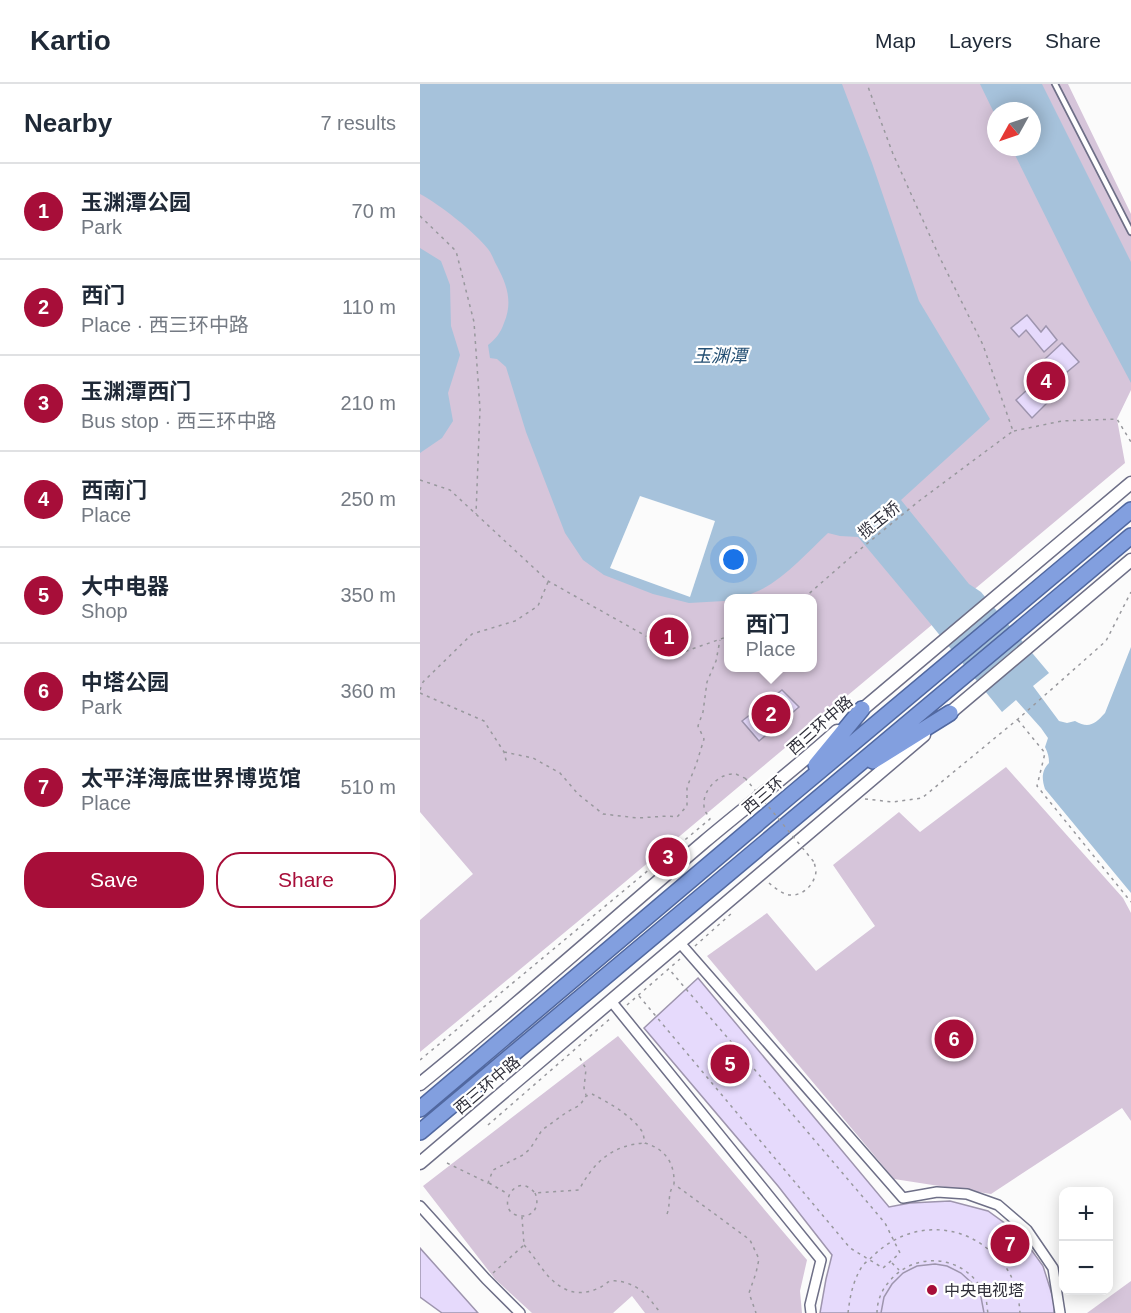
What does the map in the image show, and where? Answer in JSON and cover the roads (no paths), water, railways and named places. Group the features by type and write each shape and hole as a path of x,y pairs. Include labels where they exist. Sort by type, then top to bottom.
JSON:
{"highway":[{"name":"西三环","path":"420,1109 1131,510"},
{"path":"420,1132 1131,536"},
{"path":"790,795 862,709"},
{"path":"828,789 950,713"}],"street":[{"name":"西三环中路","path":"420,1084 1131,483"},
{"name":"西三环中路","path":"422,1158 615,1006 950,713 1127,563"},
{"path":"684,947 903,1198 937,1192 967,1194 998,1205 1027,1230 1053,1268 1060,1313"},
{"path":"615,1006 821,1260 810,1305 811,1313"},
{"path":"420,1206 520,1313"}],"lane":[{"path":"1055,84 1131,232"}],"water":[{"name":"玉渊潭","path":"420,84 842,84 872,163 919,301 990,419 901,500 969,584 981,592 1049,673 1033,686 1059,721 1067,723 1075,721 1088,725 1105,713 1131,647 1131,893 1045,789 1043,776 1049,763 1045,747 1048,738 1041,728 1016,700 1002,712 858,537 828,533 795,565 771,584 750,594 724,594 724,601 689,603 653,594 604,575 583,560 565,533 526,432 506,367 497,359 490,358 488,345 501,329 508,308 508,294 501,273 489,251 475,235 446,211 420,194"},
{"path":"980,84 1042,84 1131,262 1131,383 1015,156 1041,156 1041,102 989,102"},
{"path":"420,248 441,261 450,285 451,326 460,355 448,393 453,421 442,438 420,453"}],"place":[{"name":"西南门","path":"1046,381"},
{"name":"玉渊潭公园","path":"669,637"},
{"name":"西门","path":"771,714"},
{"name":"玉渊潭西门","path":"668,857"},
{"name":"中塔公园","path":"954,1039"},
{"name":"大中电器","path":"730,1064"},
{"name":"太平洋海底世界博览馆","path":"1010,1244"},
{"name":"中央电视塔","path":"932,1290"}]}
